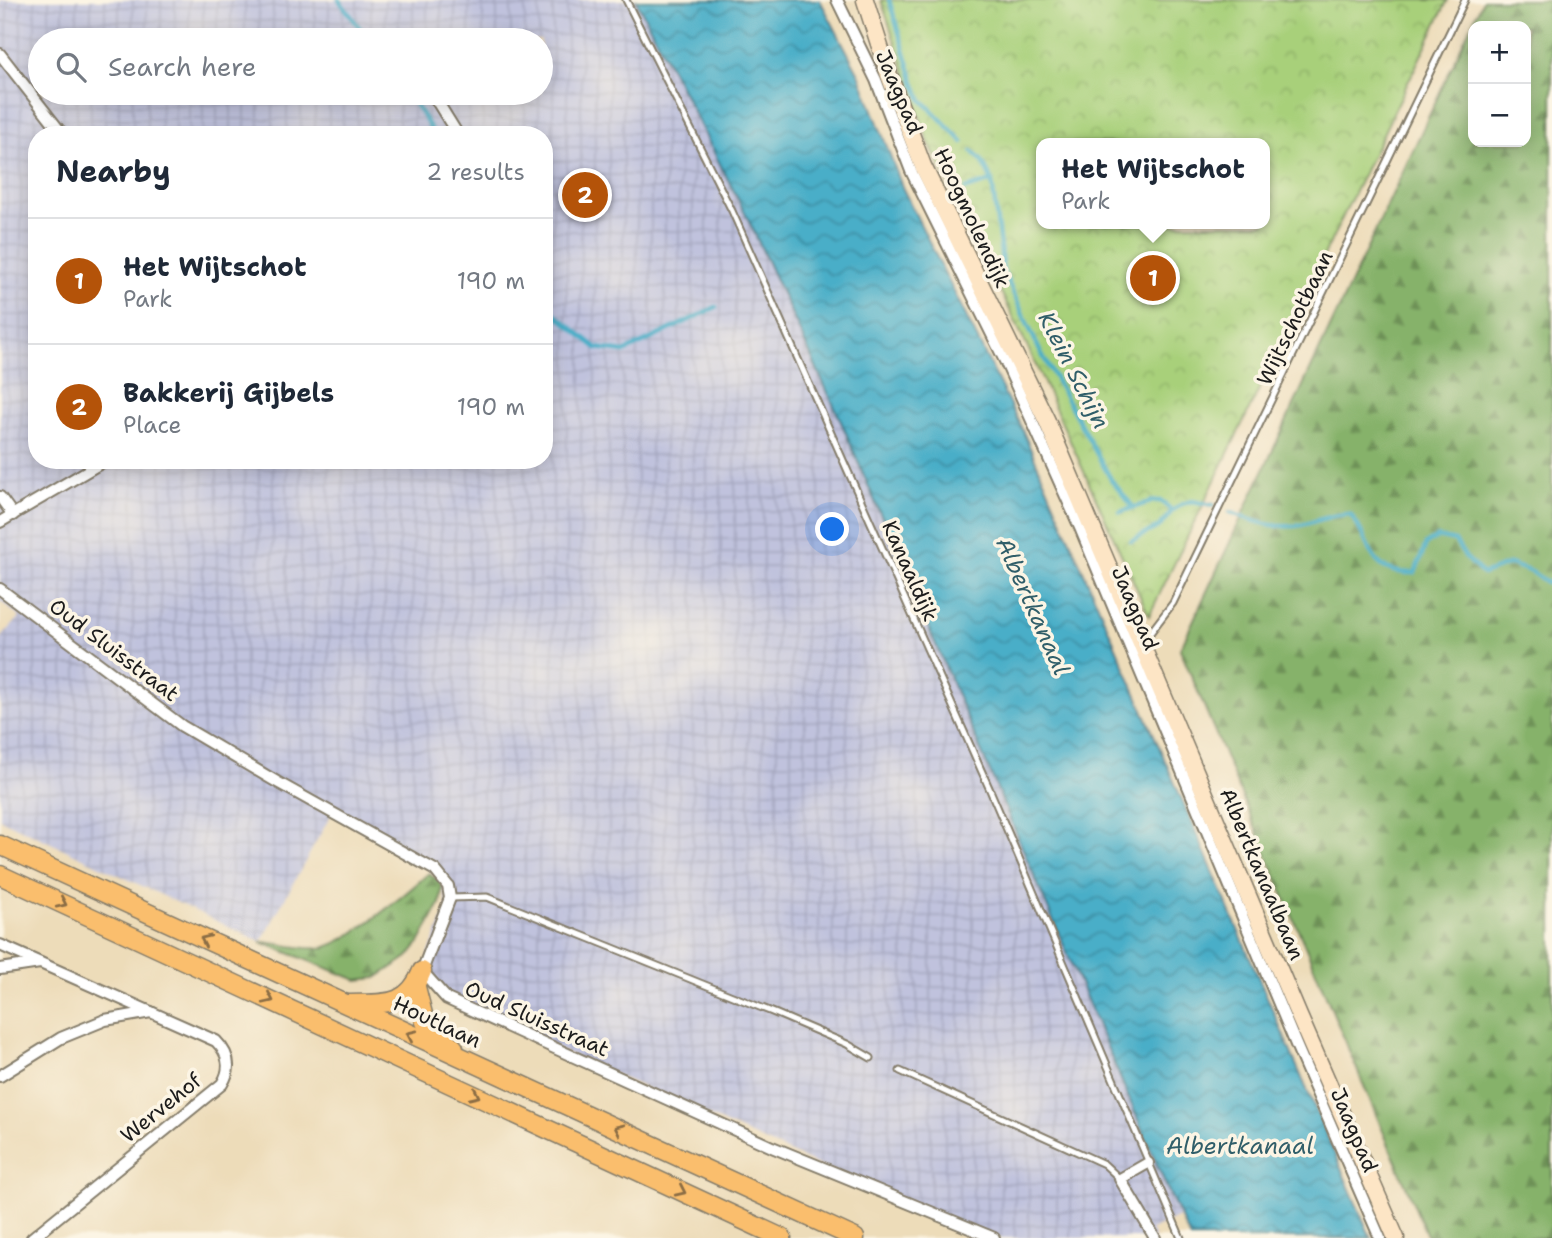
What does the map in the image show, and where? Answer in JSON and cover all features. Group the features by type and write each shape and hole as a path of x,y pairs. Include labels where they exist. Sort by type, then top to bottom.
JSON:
{"main road":[{"name":"Houtlaan","path":"0,845 855,1238"},
{"path":"0,875 782,1238"},
{"path":"344,1004 392,1001 404,997 419,979"},
{"path":"419,979 425,1022 473,1063"}],"street":[{"name":"Jaagpad","path":"837,0 876,80 911,171 1006,363 1061,483 1297,1047 1380,1238"},
{"name":"Hoogmolendijk","path":"865,0 923,166 1047,421 1092,525"},
{"path":"0,54 28,90"},
{"path":"40,105 56,126"},
{"path":"439,105 452,126"},
{"path":"0,522 91,469"},
{"path":"0,497 13,515"},
{"name":"Albertkanaalbaan","path":"1092,525 1299,1016 1396,1238"},
{"name":"Oud Sluisstraat","path":"0,589 182,726 435,870 448,886 450,898"},
{"path":"419,979 450,898"},
{"name":"Wervehof","path":"0,945 216,1041 226,1052 229,1073 222,1084 32,1238"},
{"path":"0,969 40,963"},
{"name":"Oud Sluisstraat","path":"419,979 447,999 772,1147 994,1238"},
{"path":"0,1076 61,1038 105,1020 151,1012"},
{"path":"1148,1163 1120,1179 1155,1238"}],"lane":[{"name":"Kanaaldijk","path":"626,0 738,223 990,790 1181,1238"},
{"name":"Wijtschotbaan","path":"1142,644 1174,603 1465,0"},
{"path":"450,898 487,897 778,1014 872,1058"},
{"path":"900,1071 1104,1164 1120,1179"}],"shaded area":[{"path":"0,0 636,0 748,219 839,417 1179,1217 1151,1230 1155,1238 994,1238 811,1162 447,999 422,971 447,908 442,877 332,813 261,942 0,819 0,639 20,617 0,601"}],"green space":[{"path":"881,0 1448,0 1149,616 1030,352 928,141"},
{"path":"1483,0 1552,0 1552,1238 1428,1238 1180,649 1468,32 1468,147 1531,147 1531,21 1473,21"},
{"path":"429,873 438,880 442,888 440,904 419,943 408,957 376,978 357,980 261,942 314,948 332,945 377,916"}],"water":[{"name":"Albertkanaal","path":"636,0 820,0 860,76 903,189 1022,429 1371,1238 1190,1238 839,417 748,219"}],"waterway":[{"name":"Klein Schijn","path":"339,0 360,28"},
{"path":"889,0 922,100 963,142"},
{"name":"Klein Schijn","path":"416,105 429,126"},
{"path":"972,151 982,161 992,181"},
{"name":"Klein Schijn","path":"966,189 992,181 1003,271 1039,349 1098,456 1112,481 1134,508"},
{"name":"Klein Schijn","path":"553,312 597,348 624,352 716,307"},
{"name":"Klein Schijn","path":"1120,512 1153,501 1161,501 1172,511"},
{"name":"Klein Schijn","path":"1131,541 1160,526 1172,511 1182,504 1192,501 1213,505"},
{"name":"Klein Schijn","path":"1230,512 1255,521 1283,526 1301,525 1330,516 1350,514 1373,556 1387,569 1415,573 1426,544 1437,537 1455,541 1466,558 1483,574 1510,564 1532,572 1552,586"}],"place":[{"name":"Bakkerij Gijbels","path":"585,195"},
{"name":"Het Wijtschot","path":"1153,278"}]}
